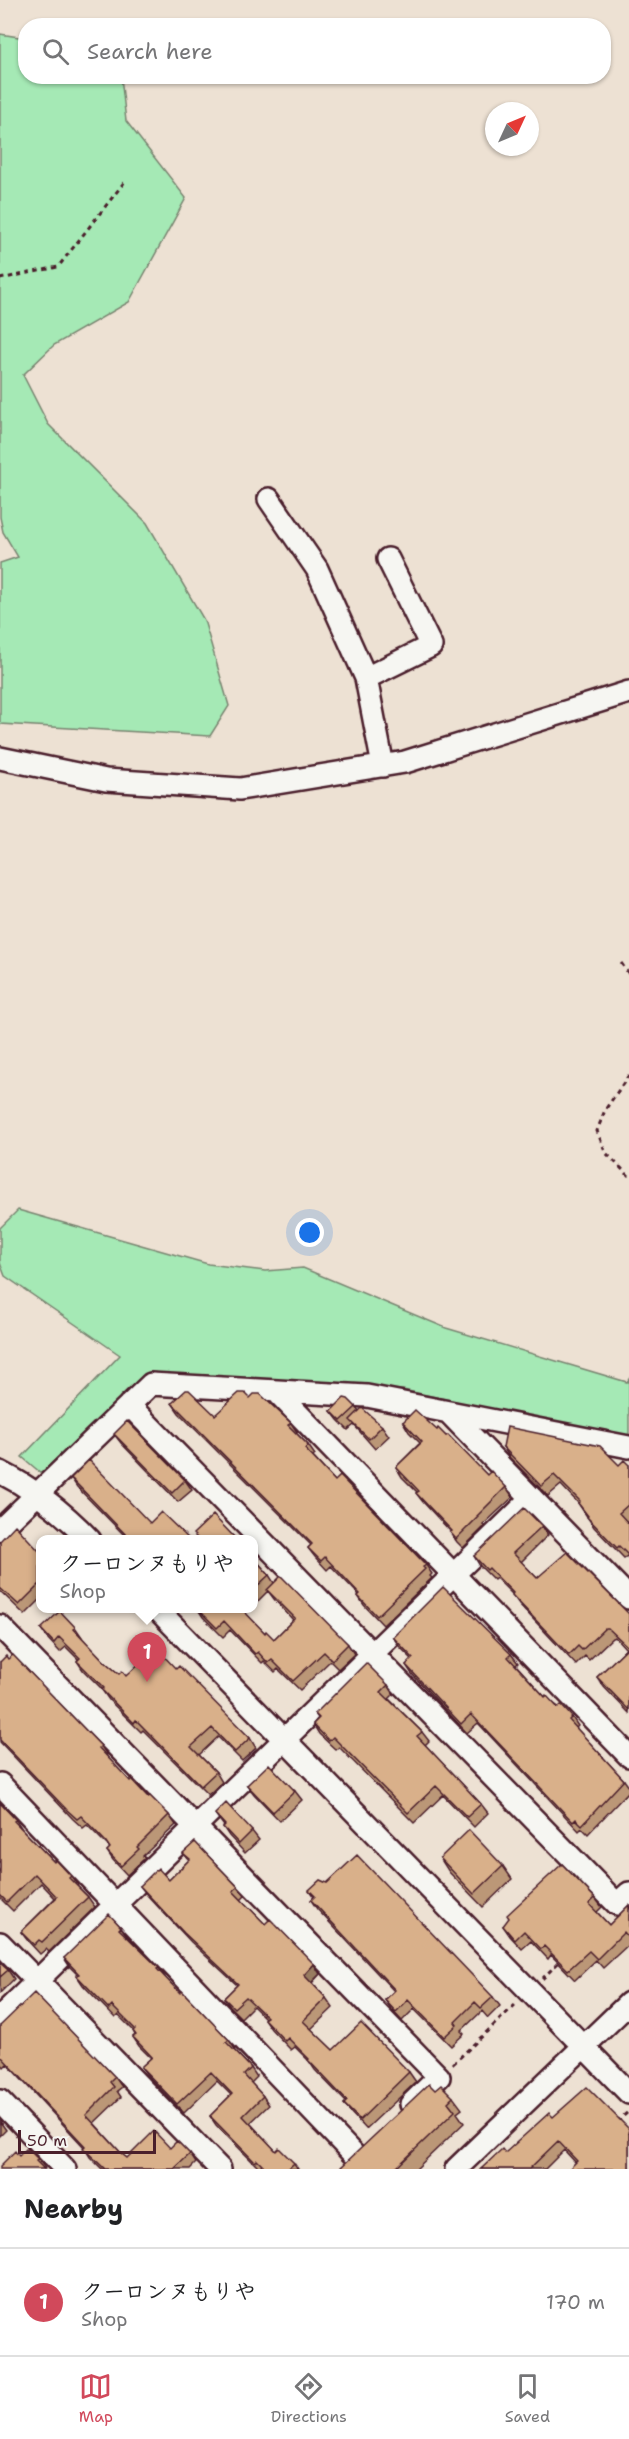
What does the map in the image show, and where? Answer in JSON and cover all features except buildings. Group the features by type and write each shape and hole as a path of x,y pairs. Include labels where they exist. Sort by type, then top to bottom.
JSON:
{"street":[{"path":"269,499 317,569 366,678 382,766"},
{"path":"366,678 431,646 388,559"},
{"path":"0,758 106,780 240,789 405,762 629,692"},
{"path":"0,1530 151,1384 368,1396 629,1447"},
{"path":"276,1391 629,1756"},
{"path":"129,1405 257,1535"},
{"path":"448,1412 629,1598"},
{"path":"0,1472 37,1493 86,1535"},
{"path":"0,2017 532,1498"},
{"path":"258,1536 617,1904 629,1893"},
{"path":"161,1613 629,2093"},
{"path":"0,1626 439,2077 398,2117"},
{"path":"0,1785 116,1904 350,2163 373,2141"},
{"path":"0,1943 220,2169"},
{"path":"456,2169 629,2003"},
{"path":"0,2101 65,2169"}],"path":[{"path":"0,279 58,267 126,180"},
{"path":"621,963 629,974"},
{"path":"629,1075 605,1110 597,1131 606,1153 629,1176"},
{"path":"439,2077 561,1960"},
{"path":"612,2127 629,2111"}],"green space":[{"path":"0,34 18,37 18,84 122,84 126,121 186,198 129,302 54,345 23,375 48,424 147,523 204,620 229,706 210,736 0,724 0,563 18,557 3,532 0,517"},
{"path":"18,1210 208,1264 265,1271 303,1268 446,1328 627,1382 629,1379 629,1438 403,1390 144,1376 41,1473 22,1457 120,1355 5,1276 0,1263 0,1228"}],"place":[{"name":"クーロンヌもりや","path":"147,1682"}]}
